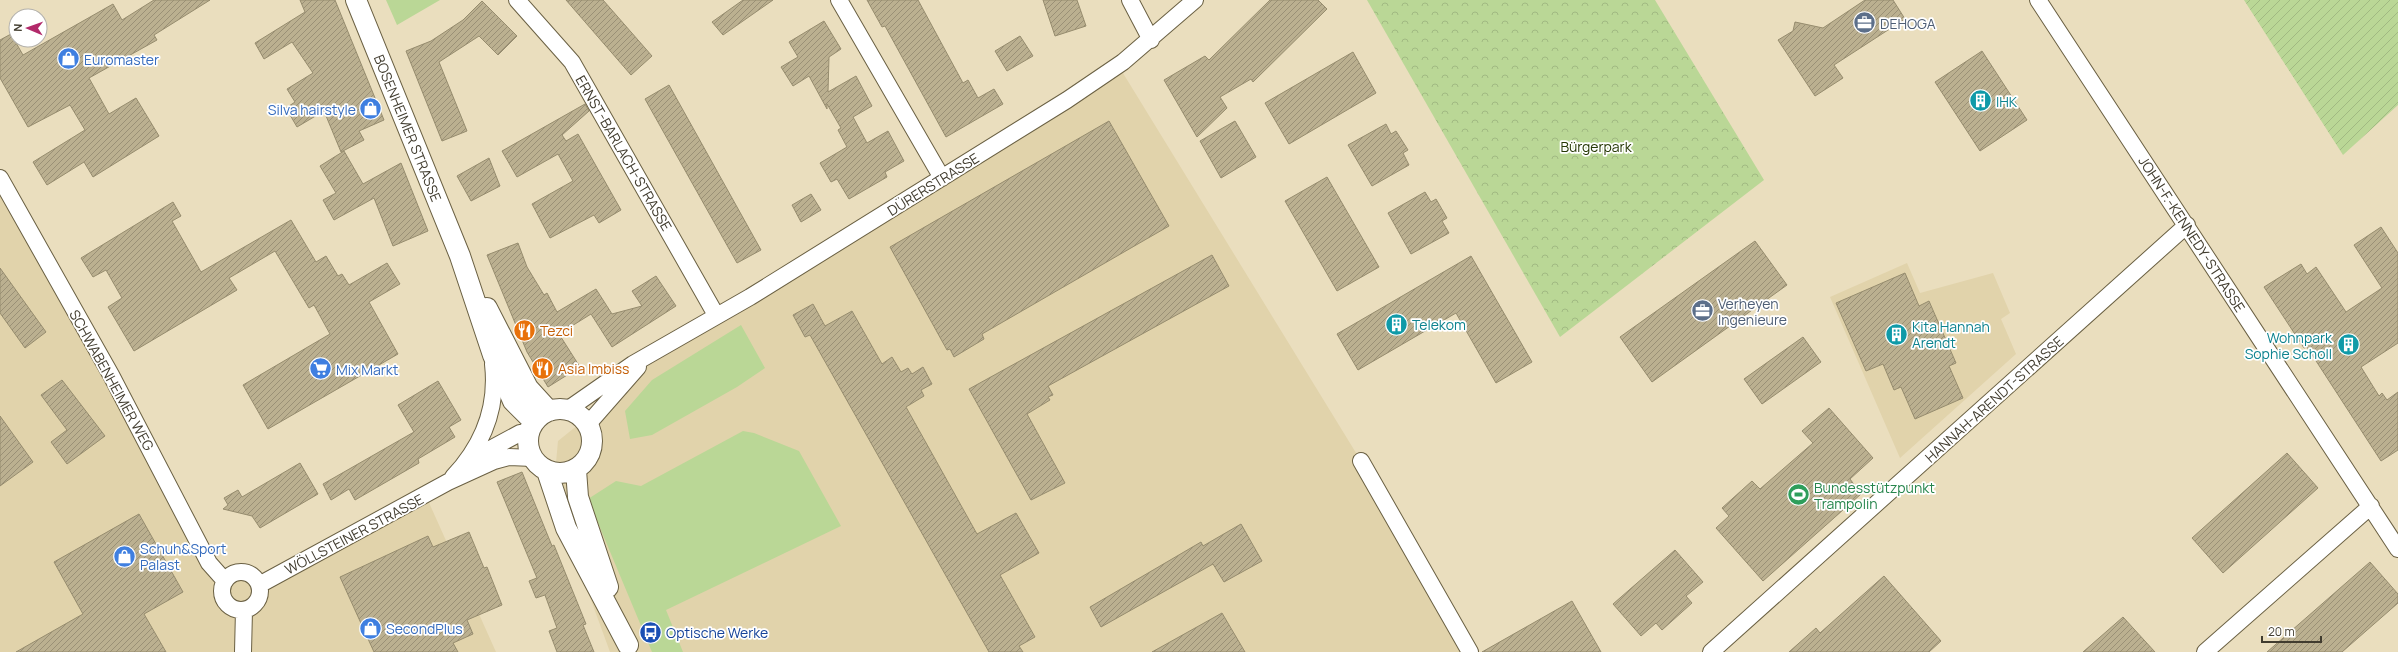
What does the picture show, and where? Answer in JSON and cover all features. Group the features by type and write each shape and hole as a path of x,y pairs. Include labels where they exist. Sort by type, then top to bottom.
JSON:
{"street":[{"name":"BOSENHEIMER STRASSE","path":"356,0 460,256 492,355 513,401 545,418"},
{"name":"ERNST-BARLACH-STRASSE","path":"517,0 572,62 716,315"},
{"path":"839,0 942,178"},
{"path":"1130,0 1151,40"},
{"name":"DÜRERSTRASSE","path":"545,418 942,178 1067,100 1151,40 1195,0"},
{"name":"JOHN-F.-KENNEDY-STRASSE","path":"2038,0 2187,225 2398,549"},
{"name":"SCHWABENHEIMER WEG","path":"0,178 111,375 209,563 226,581"},
{"name":"HANNAH-ARENDT-STRASSE","path":"1711,652 2187,225"},
{"name":"BOSENHEIMER STRASSE","path":"460,256 545,418"},
{"name":"DÜRERSTRASSE","path":"588,424 636,369 659,349"},
{"name":"WÖLLSTEINER STRASSE","path":"448,482 467,462 483,435 493,403 496,384 492,355"},
{"path":"540,465 566,474 576,470 587,461 593,438 588,424 582,417 545,418 529,450 540,465 566,528 630,649"},
{"name":"WÖLLSTEINER STRASSE","path":"467,462 545,418"},
{"name":"WÖLLSTEINER STRASSE","path":"259,585 448,482 494,461 509,457 540,465"},
{"path":"1360,461 1470,652"},
{"path":"576,470 578,497 630,649"},
{"path":"2205,652 2371,506"},
{"path":"243,572 251,575 259,585 257,601 254,605 244,610 232,608 227,604 222,592 226,581 233,574 243,572"},
{"path":"243,652 244,610"}],"shaded area":[{"path":"1118,65 1361,461 1470,652 610,652 553,496 558,441 640,375 662,349"},
{"path":"0,178 209,563 229,577 243,572 256,579 426,496 496,652 0,652"},
{"path":"1907,263 1920,293 1993,273 2010,313 2001,319 2016,354 1900,458 1830,297"}],"green space":[{"path":"386,0 440,0 397,25"},
{"name":"Bürgerpark","path":"1367,0 1655,0 1764,180 1560,337"},
{"path":"2244,0 2398,0 2398,105 2343,155"},
{"path":"741,325 765,368 737,387 652,435 630,439 625,411 652,380"},
{"path":"743,431 754,433 799,451 841,526 666,610 683,652 652,652 588,499 616,481 641,486"}],"building":[{"path":"154,0 210,0 154,35 157,40 89,78 109,114 136,98 159,136 93,177 84,162 47,185 33,162 85,130 70,105 28,127 0,78 0,40 8,36 8,48 19,48 23,55 35,48 48,48 48,41 113,4 122,20"},
{"path":"300,0 335,0 384,120 359,131 364,140 341,152 324,111 297,127 286,108 295,102 287,89 313,73 292,42 264,59 255,43 305,12"},
{"path":"566,0 603,0 652,56 631,75"},
{"path":"743,0 773,0 723,35 712,22"},
{"path":"867,0 918,0 963,83 968,80 978,98 994,89 1003,104 946,137 885,26 882,27"},
{"path":"1043,0 1077,0 1086,26 1055,36"},
{"path":"1270,0 1318,0 1327,9 1253,82 1251,79 1220,97 1227,108 1197,137 1164,80 1205,56 1209,60"},
{"path":"1865,0 1893,0 1905,19 1834,65 1843,78 1815,96 1778,40 1793,31 1795,22 1823,28"},
{"path":"482,1 517,36 498,55 479,36 439,62 467,131 442,141 406,51 431,41 463,20"},
{"path":"824,21 841,49 829,57 828,92 856,76 872,106 853,117 867,143 888,131 904,161 885,172 887,177 849,199 837,179 831,182 820,163 847,147 838,130 841,128 827,104 827,109 809,76 793,86 781,67 798,57 789,42"},
{"path":"1020,36 1033,56 1007,71 995,51"},
{"name":"IHK","path":"1982,51 2027,120 1980,151 1935,82"},
{"path":"1353,52 1376,93 1289,144 1265,103"},
{"path":"669,85 761,250 737,263 645,99"},
{"path":"585,104 589,111 562,135 566,141 578,134 621,210 599,223 594,215 550,238 532,204 573,181 558,154 517,177 502,151"},
{"path":"1109,121 1169,226 982,334 984,339 954,357 950,349 947,350 890,247"},
{"path":"1235,121 1256,157 1221,178 1200,141"},
{"path":"1386,124 1391,134 1396,131 1408,150 1403,153 1409,165 1372,186 1348,145"},
{"path":"344,151 363,184 401,163 428,231 393,246 374,198 334,220 323,200 336,193 320,166"},
{"path":"489,158 500,186 471,201 457,176"},
{"path":"1327,177 1379,267 1337,291 1285,201"},
{"path":"1425,192 1431,202 1436,199 1447,218 1442,221 1449,233 1411,254 1388,213"},
{"path":"811,194 821,210 801,222 792,205"},
{"path":"173,202 181,216 172,221 201,272 291,220 316,262 326,256 338,276 342,274 349,285 387,263 400,284 369,302 398,354 268,429 243,385 330,334 314,305 309,308 275,251 229,278 237,290 134,351 108,307 122,298 106,270 93,277 81,258"},
{"name":"Wohnpark Sophie Scholl","path":"2381,227 2398,253 2398,343 2361,367 2379,396 2382,393 2387,400 2398,392 2398,450 2381,461 2307,347 2304,348 2264,287 2301,264 2307,274 2316,267 2346,312 2382,288 2354,245"},
{"name":"Verheyen Ingenieure","path":"1755,241 1787,285 1652,382 1620,337"},
{"path":"518,243 527,267 544,295 547,293 557,312 596,289 612,314 642,306 632,291 656,276 676,306 612,347 591,314 559,334 580,367 548,387 527,352 487,255"},
{"path":"1212,255 1229,286 1048,386 1053,395 1048,397 1050,400 1027,414 1065,483 1031,500 969,389"},
{"name":"Telekom","path":"1471,256 1532,362 1496,383 1456,313 1358,370 1337,334"},
{"path":"0,268 46,332 25,348 0,313"},
{"name":"Kita Hannah Arendt","path":"1905,273 1919,306 1929,301 1956,363 1949,366 1963,398 1915,419 1901,387 1894,390 1883,364 1866,371 1836,303"},
{"path":"813,304 825,326 852,311 882,364 892,357 901,372 908,368 912,374 923,367 932,384 921,390 924,396 906,407 977,534 1016,513 1039,553 1000,575 1035,637 1019,646 1023,652 989,652 810,335 805,337 793,315"},
{"path":"1803,337 1821,362 1762,404 1744,379"},
{"path":"62,380 105,436 67,464 51,442 67,430 41,395"},
{"path":"438,381 461,420 449,427 455,437 418,459 419,463 355,500 349,489 331,500 323,484 414,432 398,405"},
{"name":"Bundesstützpunkt Trampolin","path":"1829,408 1873,458 1850,479 1861,494 1763,581 1716,528 1729,516 1722,508 1752,481 1760,489 1813,443 1802,431"},
{"path":"0,416 33,462 0,486"},
{"path":"2287,453 2318,488 2223,573 2192,538"},
{"path":"300,463 318,494 260,528 252,516 223,509 228,505 224,498 238,490 242,497"},
{"path":"522,472 586,624 583,625 594,652 557,652 549,631 557,628 545,595 536,598 529,581 537,578 497,482"},
{"path":"139,514 183,592 144,614 166,652 16,652 83,614 54,562"},
{"path":"1241,524 1262,561 1224,582 1213,564 1101,627 1090,607 1201,542 1203,546"},
{"path":"469,532 484,568 487,567 502,605 467,620 473,634 453,643 458,652 374,652 340,577 428,536 433,547"},
{"path":"1675,550 1703,582 1686,596 1692,603 1662,630 1656,623 1641,636 1613,604"},
{"path":"2370,562 2398,594 2398,603 2342,652 2267,652"},
{"path":"1884,576 1941,641 1929,652 1789,652 1816,628 1820,633"},
{"path":"1572,601 1601,652 1482,652"},
{"path":"1222,613 1245,652 1152,652"},
{"path":"2123,617 2155,652 2083,652"}],"place":[{"name":"DEHOGA","path":"1864,23"},
{"name":"Euromaster","path":"69,59"},
{"name":"IHK","path":"1981,101"},
{"name":"Silva hairstyle","path":"371,109"},
{"name":"Verheyen Ingenieure","path":"1703,311"},
{"name":"Telekom","path":"1397,324"},
{"name":"Tezci","path":"524,330"},
{"name":"Kita Hannah Arendt","path":"1897,334"},
{"name":"Wohnpark Sophie Scholl","path":"2348,345"},
{"name":"Asia Imbiss","path":"542,368"},
{"name":"Mix Markt","path":"321,369"},
{"name":"Bundesstützpunkt Trampolin","path":"1798,495"},
{"name":"Schuh&Sport Palast","path":"124,556"},
{"name":"SecondPlus","path":"370,628"},
{"name":"Optische Werke","path":"650,632"}]}
